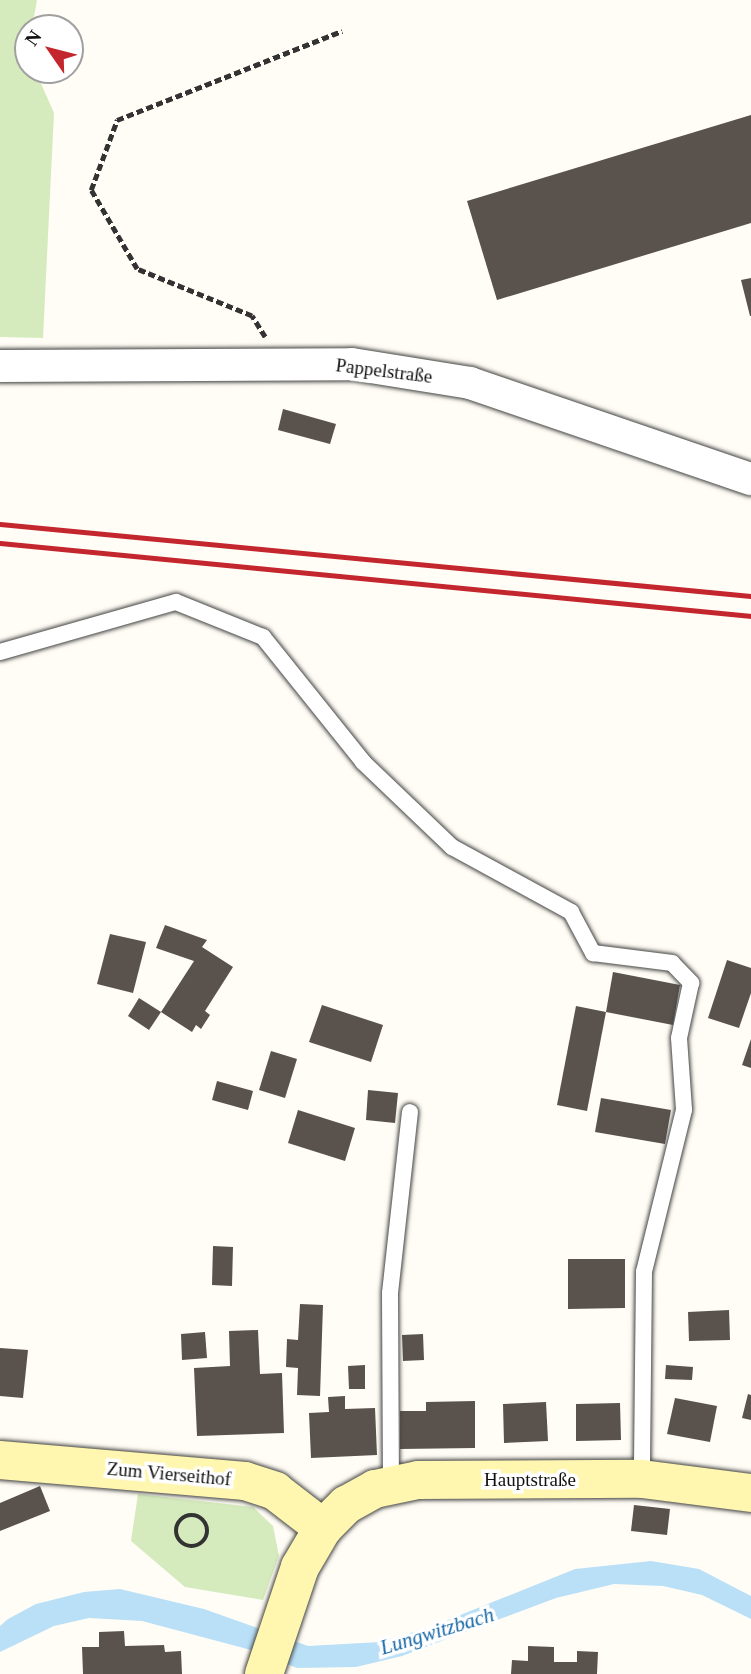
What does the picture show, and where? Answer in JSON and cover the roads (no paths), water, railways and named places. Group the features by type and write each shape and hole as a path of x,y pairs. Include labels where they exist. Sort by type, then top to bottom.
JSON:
{"street":[{"name":"Pappelstraße","path":"0,366 352,364 470,383 751,479"},
{"name":"Zum Vierseithof","path":"0,1460 245,1481 275,1491 323,1528"},
{"name":"Hauptstraße","path":"264,1674 300,1567 323,1528 346,1505 391,1486 418,1480 642,1479 751,1493"}],"lane":[{"path":"0,652 176,602 263,637 363,762 452,847 571,912 593,953 672,963 691,983 680,1038 684,1110 644,1272 642,1479"},
{"path":"391,1486 390,1293 410,1112"}],"water":[{"name":"Lungwitzbach","path":"651,1561 699,1569 751,1596 751,1619 702,1595 663,1586 614,1584 556,1598 402,1656 356,1667 297,1668 251,1650 142,1621 89,1618 54,1626 0,1652 0,1626 8,1619 36,1604 84,1592 120,1589 204,1609 308,1646 380,1642 433,1626 575,1569"}],"railway":[{"path":"0,524 751,596"},
{"path":"0,543 751,616"}]}
